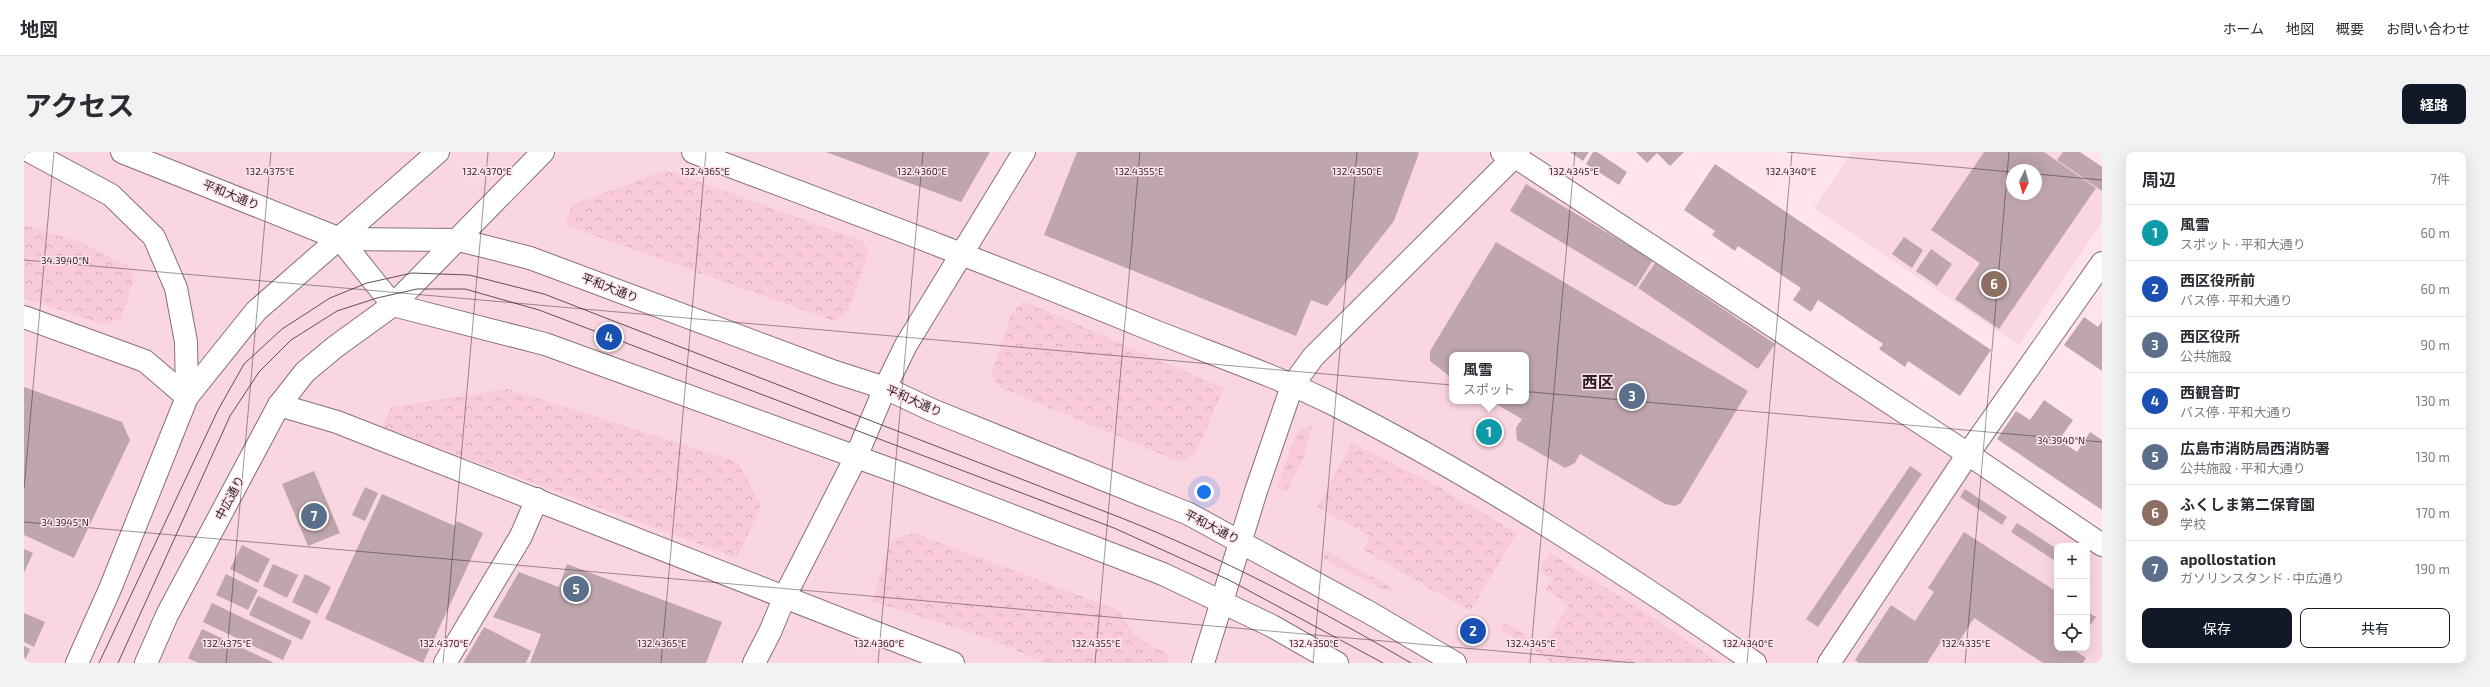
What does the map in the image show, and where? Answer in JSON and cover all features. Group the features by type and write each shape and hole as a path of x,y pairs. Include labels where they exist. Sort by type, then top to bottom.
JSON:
{"street":[{"path":"30,152 111,195 154,237 176,288 186,342 187,397"},
{"name":"平和大通り","path":"122,152 340,239 459,240 530,258 835,372 885,388 932,410 1189,514 1240,541 1455,663"},
{"path":"77,663 110,589 187,397 256,311 438,152"},
{"name":"中広通り","path":"146,663 167,615 279,405 305,372 335,347 393,305 459,240 543,152"},
{"path":"693,152 964,254 1292,386 1334,405 1451,469 1670,605 1755,663"},
{"path":"754,663 785,596 856,458 885,388 906,345 964,254 1024,152"},
{"path":"1203,663 1240,541 1292,386 1313,357 1512,153 1968,454 2102,545"},
{"name":"平和大通り","path":"340,239 393,305"},
{"path":"1829,663 1968,454 2099,273"},
{"path":"393,305 545,344 856,458 1163,574 1222,602 1337,663"},
{"path":"24,317 145,361 187,397"},
{"path":"279,405 337,422 953,663"},
{"path":"445,663 521,536 537,499"}],"shaded area":[{"path":"24,152 1516,152 1544,161 2102,540 2102,663 24,663"},
{"path":"1852,152 2080,152 2102,166 2102,222 2019,345 1814,208"}],"green space":[{"path":"667,170 862,241 869,252 848,311 834,321 565,225 572,205"},
{"path":"24,225 84,244 127,265 134,278 121,318 106,325 24,298"},
{"path":"1023,301 1224,388 1195,454 1180,462 1001,388 991,375 1011,315"},
{"path":"508,389 738,462 761,506 737,558 382,427 391,407"},
{"path":"1312,426 1303,459 1286,492 1277,487 1296,434 1300,430"},
{"path":"1352,443 1437,486 1517,533 1470,611 1363,550 1370,536 1317,507"},
{"path":"914,533 1118,610 1134,635 1169,655 1166,663 1045,663 990,639 872,601 891,540"},
{"path":"1327,551 1397,591 1379,588 1323,558"},
{"path":"1550,553 1640,609 1719,663 1550,663 1547,658 1500,630 1505,623 1543,646 1569,604 1545,590 1553,579 1539,571"}],"building":[{"path":"826,152 990,152 961,202"},
{"path":"1077,152 1419,153 1394,221 1327,306 1311,300 1296,336 1044,235"},
{"path":"1570,152 1589,152 1583,161"},
{"path":"1593,152 1597,152 1627,172 1619,185 1586,164"},
{"path":"1636,152 1684,152 1670,166 1657,153 1647,163"},
{"path":"1984,152 2044,152 2096,188 1999,329 1955,299 1980,263 1931,230"},
{"path":"2063,152 2080,152 2102,167 2102,191 2057,160"},
{"path":"1715,164 1991,350 1960,396 1908,361 1905,367 1879,349 1883,344 1818,300 1811,312 1793,300 1801,288 1738,246 1735,251 1712,235 1715,231 1684,210"},
{"path":"1526,184 1653,260 1636,287 1510,211"},
{"path":"1904,237 1923,250 1912,268 1892,254"},
{"path":"1496,242 1748,391 1681,503 1675,506 1665,504 1580,454 1575,463 1565,468 1517,440 1516,428 1522,419 1496,404 1529,404 1529,352 1449,352 1449,376 1430,361 1430,351"},
{"path":"1931,249 1952,264 1937,286 1916,271"},
{"path":"1655,263 1775,344 1758,369 1638,288"},
{"path":"2084,317 2098,327 2102,321 2102,371 2064,345"},
{"path":"24,387 122,422 130,440 74,558 24,535"},
{"path":"2044,400 2073,420 2059,440 2077,452 2090,432 2102,440 2102,510 1997,439 2016,411 2030,420"},
{"path":"1910,466 1922,474 1818,627 1806,619"},
{"path":"314,471 340,533 308,546 282,484"},
{"path":"365,487 378,493 365,521 352,515"},
{"path":"1965,489 2007,517 2002,525 1960,497"},
{"path":"382,494 455,526 457,521 483,533 423,663 325,619"},
{"path":"2017,523 2054,547 2054,560 2011,532"},
{"path":"1964,532 2054,590 2054,651 2076,651 2086,658 2083,663 2043,663 1974,618 1955,648 1943,639 1927,663 1859,663 1855,660 1891,605 1915,621 1934,592 1928,588"},
{"path":"242,545 270,559 258,583 230,569"},
{"path":"24,549 33,553 24,573"},
{"path":"273,564 298,575 287,598 263,586"},
{"path":"567,564 722,622 706,663 530,663 541,634 493,617 519,572 559,587"},
{"path":"226,574 258,590 248,610 216,595"},
{"path":"305,574 331,587 317,614 292,602"},
{"path":"258,596 311,621 302,640 249,615"},
{"path":"212,603 292,641 283,660 203,622"},
{"path":"24,613 45,622 34,647 24,642"},
{"path":"2090,614 2096,617 2090,626"},
{"path":"1470,623 1485,631 1482,637 1467,628"},
{"path":"484,627 531,651 526,663 463,663"},
{"path":"202,629 274,663 198,663 188,658"},
{"path":"24,646 30,649 24,663"}],"tram line":[{"path":"99,663 218,410 244,364 282,329 330,298 367,283 412,273 469,275 544,294 1119,517 1194,549 1268,584 1411,663"},
{"path":"118,663 230,416 259,372 291,340 337,311 377,298 417,289 465,289 539,310 1114,528 1229,580 1383,663"}],"place":[{"name":"ふくしま第二保育園","path":"1994,284"},
{"name":"西観音町","path":"609,337"},
{"name":"西区役所","path":"1632,396"},
{"name":"風雪","path":"1489,432"},
{"name":"apollostation","path":"314,516"},
{"name":"広島市消防局西消防署","path":"576,589"},
{"name":"西区役所前","path":"1473,631"}],"district":[{"name":"西区","path":"1598,382"}]}
